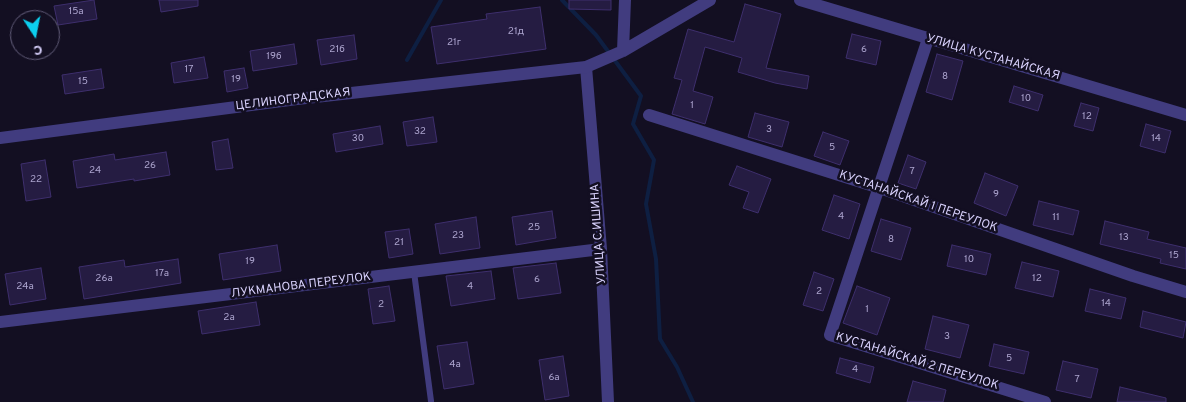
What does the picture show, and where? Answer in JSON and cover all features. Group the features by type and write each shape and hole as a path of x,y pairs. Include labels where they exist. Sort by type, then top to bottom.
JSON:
{"street":[{"path":"623,51 624,0"},
{"path":"623,51 710,0"},
{"name":"УЛИЦА КУСТАНАЙСКАЯ","path":"800,0 1186,115"},
{"name":"КУСТАНАЙСКАЙ 2 ПЕРЕУЛОК","path":"928,39 830,336 1045,402"},
{"name":"ЦЕЛИНОГРАДСКАЯ","path":"0,138 296,99 586,66 623,51"},
{"name":"УЛИЦА С.ИШИНА","path":"586,66 602,248 608,402"},
{"name":"КУСТАНАЙСКАЙ 1 ПЕРЕУЛОК","path":"649,115 880,188 1133,276 1186,292"},
{"name":"ЛУКМАНОВА ПЕРЕУЛОК","path":"0,322 602,248"}],"lane":[{"path":"414,272 431,401"}],"building":[{"path":"94,0 97,19 60,25 60,10 55,10 54,6"},
{"path":"159,0 198,0 198,6 161,12"},
{"path":"569,0 611,0 611,10 569,9"},
{"path":"745,4 781,14 766,68 809,76 807,89 775,83 738,72 742,58 705,47 693,91 713,97 705,124 672,114 682,80 674,78 688,29 734,42"},
{"path":"540,7 546,49 437,64 431,27 487,19 486,14"},
{"path":"852,34 881,41 876,65 846,58"},
{"path":"354,35 357,59 321,65 317,40"},
{"path":"294,44 297,64 253,71 250,51"},
{"path":"937,54 963,61 952,100 926,92"},
{"path":"204,57 208,78 174,83 171,63"},
{"path":"244,68 248,88 227,92 224,71"},
{"path":"101,69 104,88 65,94 62,75"},
{"path":"1014,86 1043,95 1038,111 1009,102"},
{"path":"1081,103 1099,108 1093,131 1074,126"},
{"path":"755,113 789,122 782,147 748,137"},
{"path":"433,117 437,142 407,146 403,122"},
{"path":"1146,124 1171,131 1165,153 1140,146"},
{"path":"380,126 383,144 336,152 333,134"},
{"path":"823,132 849,141 840,165 814,156"},
{"path":"228,139 233,168 216,170 212,142"},
{"path":"166,152 170,175 77,188 73,161 114,154 115,160"},
{"path":"908,155 926,162 916,189 898,183"},
{"path":"45,160 51,197 26,201 21,164"},
{"path":"737,166 771,179 758,213 743,208 749,192 729,185"},
{"path":"985,173 1018,186 1006,216 974,203"},
{"path":"834,195 860,204 849,239 822,230"},
{"path":"1039,201 1079,211 1073,235 1033,225"},
{"path":"552,211 556,238 516,245 512,217"},
{"path":"476,217 480,248 440,254 435,224"},
{"path":"881,219 911,228 901,260 871,251"},
{"path":"1105,221 1149,232 1147,239 1186,248 1186,269 1160,263 1161,259 1100,244"},
{"path":"409,229 413,254 389,258 385,232"},
{"path":"277,245 281,271 223,280 219,254"},
{"path":"952,245 991,254 986,275 947,266"},
{"path":"178,259 181,283 84,299 79,267 124,260 125,267"},
{"path":"1022,262 1059,271 1053,297 1015,288"},
{"path":"556,263 561,293 518,299 513,268"},
{"path":"41,268 46,299 10,305 5,274"},
{"path":"491,271 495,299 451,306 446,276"},
{"path":"814,272 834,279 823,311 803,305"},
{"path":"389,286 395,321 373,324 368,289"},
{"path":"857,286 890,298 877,335 843,323"},
{"path":"1090,289 1126,298 1121,319 1085,311"},
{"path":"256,302 260,325 202,334 198,311"},
{"path":"1143,311 1186,322 1183,338 1140,327"},
{"path":"933,316 969,325 960,358 925,349"},
{"path":"467,342 474,384 444,389 437,346"},
{"path":"994,344 1029,352 1024,374 989,366"},
{"path":"563,356 569,396 545,400 539,360"},
{"path":"840,358 874,367 870,383 836,373"},
{"path":"1063,361 1098,369 1091,398 1056,390"},
{"path":"913,381 946,390 943,402 907,402"},
{"path":"1120,387 1166,398 1166,402 1117,402"}],"waterway":[{"path":"407,60 441,0"},
{"path":"562,0 596,35 641,96 633,124 654,160 646,204 656,259 660,339 677,367 693,402"}]}
